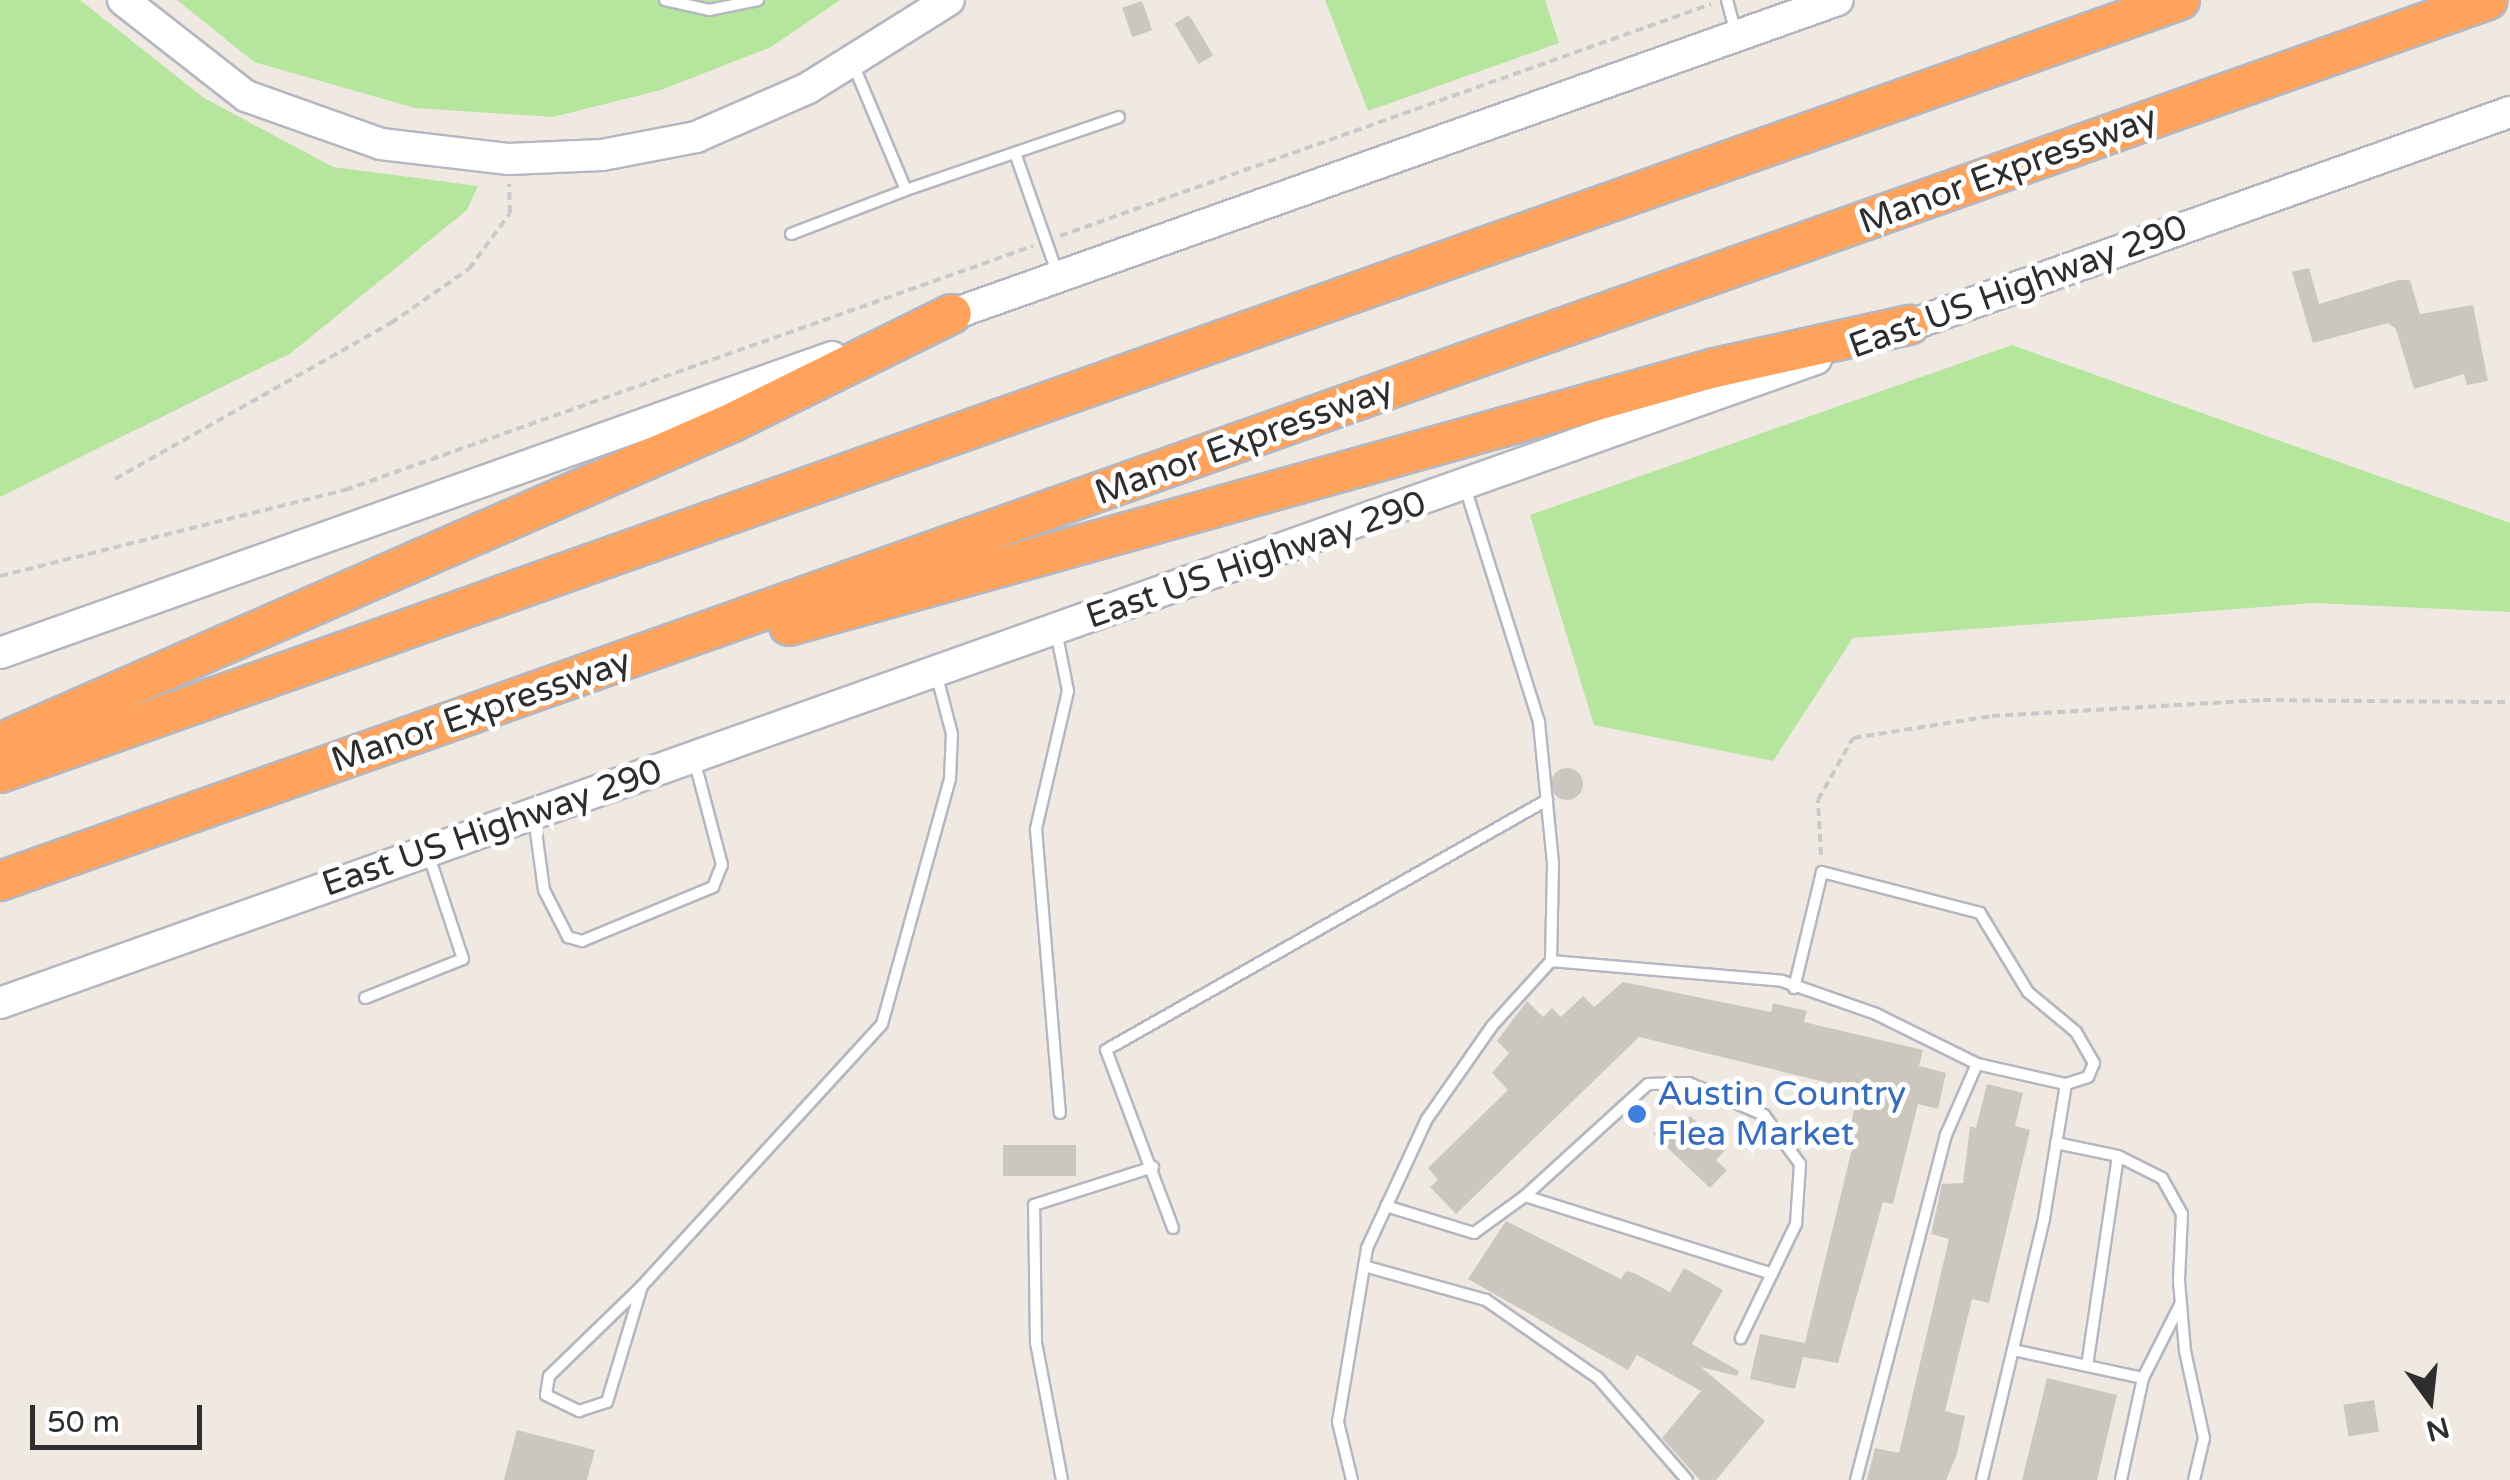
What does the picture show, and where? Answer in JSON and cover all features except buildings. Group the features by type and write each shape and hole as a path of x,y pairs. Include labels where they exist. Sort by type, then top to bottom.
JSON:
{"highway":[{"path":"0,773 2180,0"},
{"name":"Manor Expressway","path":"0,881 2488,0"},
{"path":"0,743 733,422 952,314"},
{"path":"640,655 752,636 1716,368 1909,325"}],"main road":[{"path":"122,0 246,96 381,144 508,159 602,155 696,137 808,88 949,0"},
{"path":"0,653 1838,0"},
{"name":"East US Highway 290","path":"0,1003 533,812 1465,488 1909,325 2510,112"}],"lane":[{"path":"665,0 709,10 758,0"},
{"path":"1724,0 1737,36"},
{"path":"852,61 906,190"},
{"path":"791,234 1119,117"},
{"path":"1015,153 1059,276"},
{"path":"1352,1480 1338,1422 1364,1266 1386,1206 1427,1119 1492,1026 1551,960 1547,800 1539,722 1465,488"},
{"path":"1056,630 1068,692 1036,829 1060,1113"},
{"path":"642,1286 608,1402 579,1411 546,1395 548,1376 642,1286 882,1024 894,1000 950,780 952,734 935,672"},
{"path":"533,812 544,890 568,937 582,941 713,887 722,864 693,757"},
{"path":"1173,1228 1106,1050 1547,800"},
{"path":"365,998 462,959 427,850"},
{"path":"1551,960 1794,988 1876,1014 1977,1064 2066,1084 2088,1077 2094,1063 2076,1032 2028,992 1980,912 1822,872 1794,988"},
{"path":"1856,1480 1946,1134 1977,1064"},
{"path":"1386,1206 1474,1233 1525,1196 1648,1084 1690,1083 1764,1115 1800,1164 1796,1224 1741,1338"},
{"path":"1982,1480 2013,1350 2066,1084"},
{"path":"2056,1143 2118,1156 2162,1178 2182,1214 2181,1303 2204,1438 2194,1480"},
{"path":"2087,1366 2118,1156"},
{"path":"1062,1480 1036,1343 1034,1205 1153,1167"},
{"path":"1525,1196 1772,1274"},
{"path":"1364,1266 1486,1300 1598,1378 1687,1480"},
{"path":"2120,1480 2144,1378 2181,1303"},
{"path":"2013,1350 2144,1378"}],"path":[{"path":"0,576 345,490 1724,0"},
{"path":"115,478 392,323 469,270 510,213 508,159"},
{"path":"1822,872 1818,800 1852,738 1992,716 2243,702 2510,702"}],"green space":[{"path":"0,0 80,0 204,98 333,167 478,186 467,210 291,353 0,497"},
{"path":"177,0 840,0 771,47 661,90 553,117 415,108 254,62"},
{"path":"1325,0 1545,0 1559,43 1368,111"},
{"path":"2012,345 2510,523 2510,612 2314,603 1853,638 1773,761 1594,725 1530,515"}],"place":[{"name":"Austin Country Flea Market","path":"1637,1114"}]}
